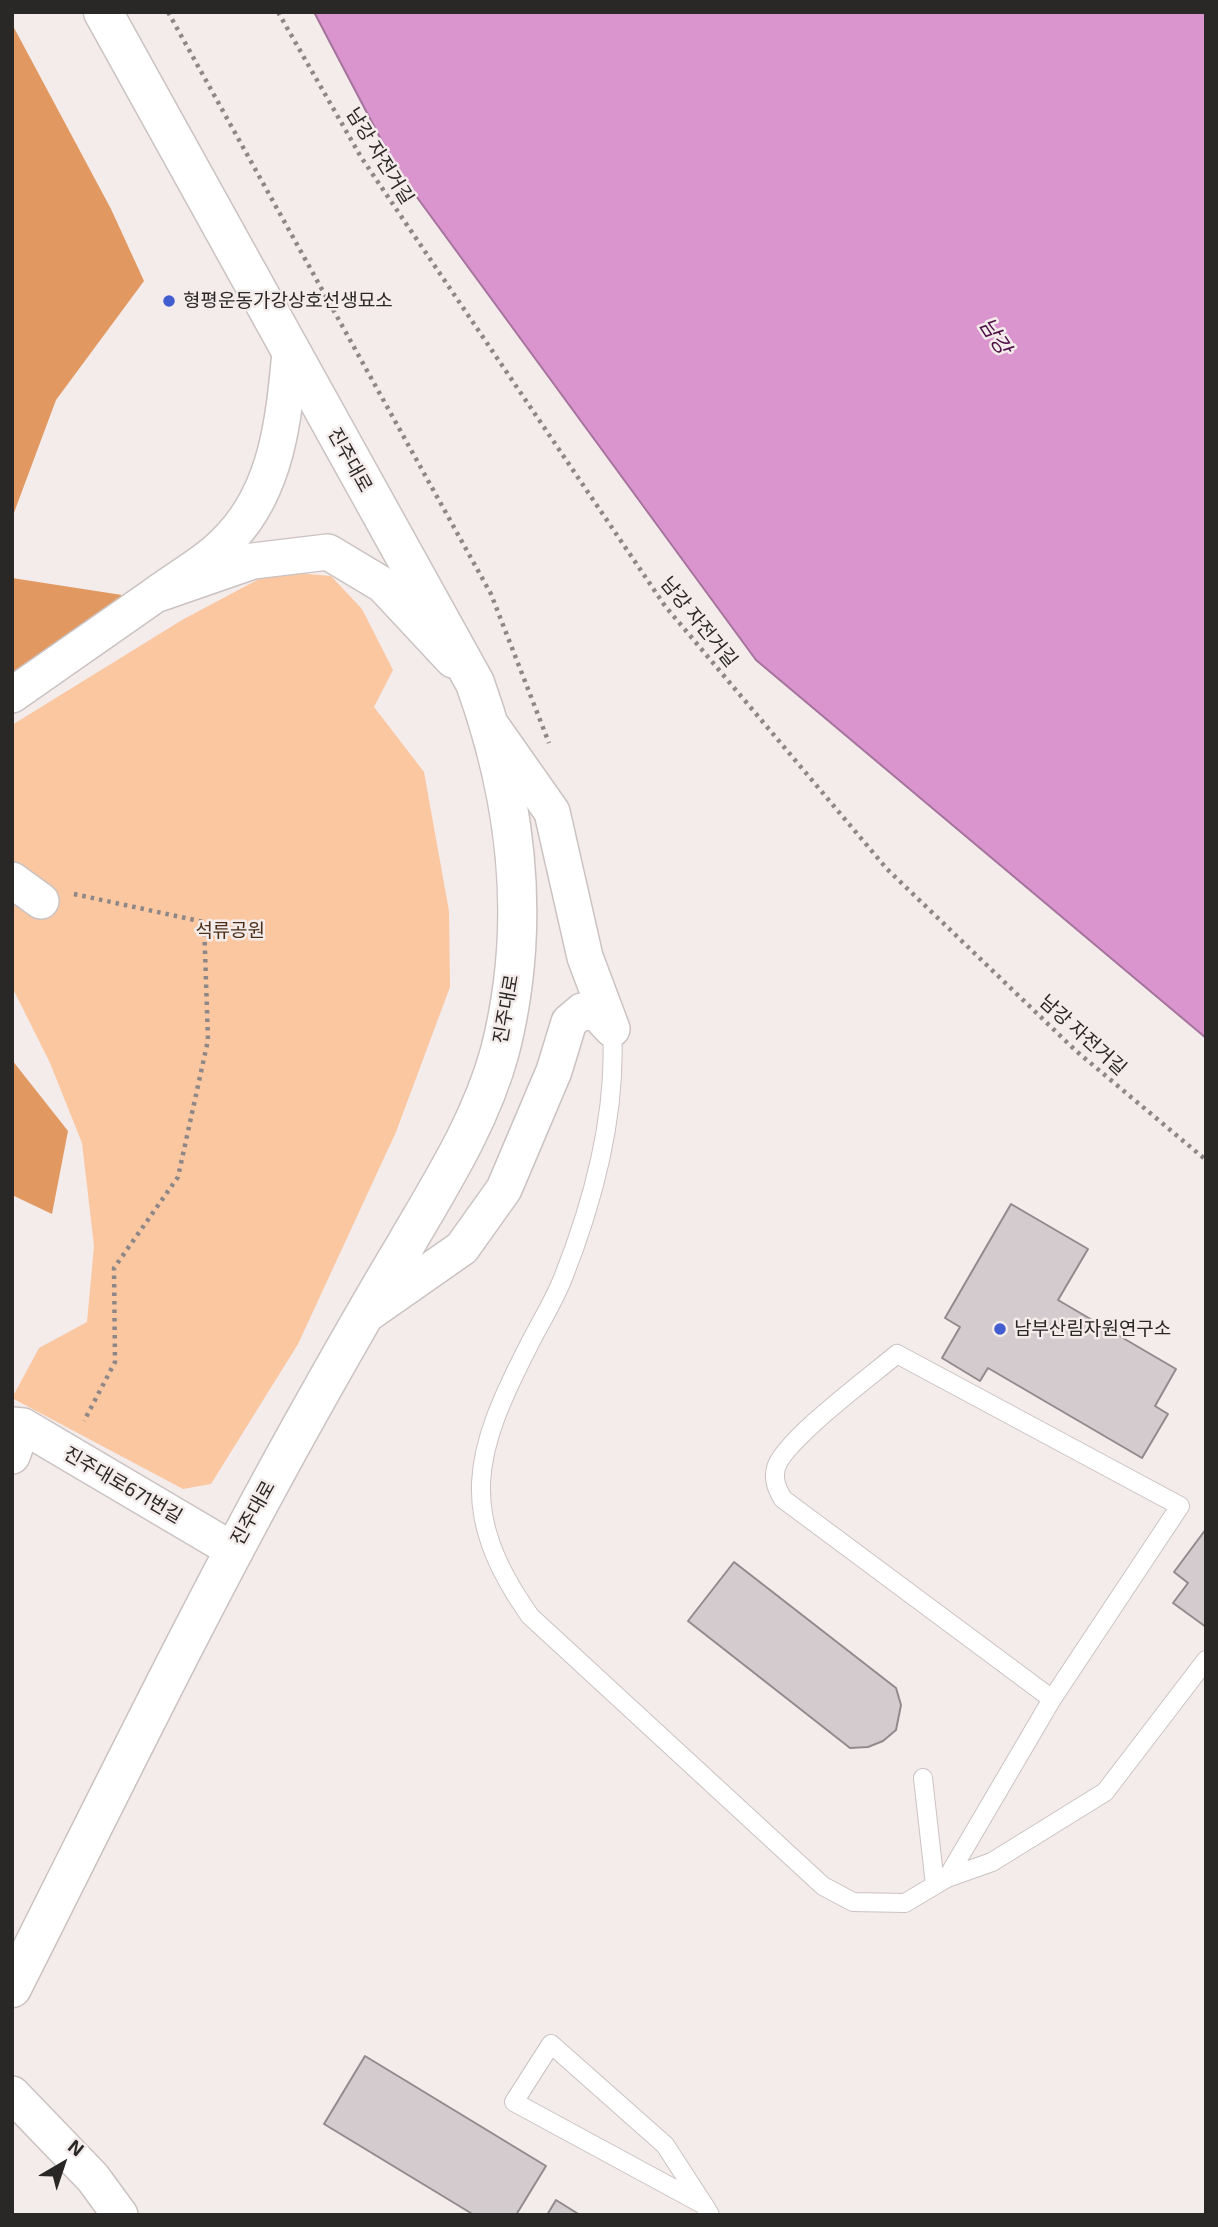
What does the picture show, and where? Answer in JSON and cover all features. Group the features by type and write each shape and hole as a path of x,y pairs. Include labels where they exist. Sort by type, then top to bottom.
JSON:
{"street":[{"name":"진주대로","path":"12,1988 233,1550 362,1318 470,1134 500,1051 514,971 518,857 507,793 489,723 475,683 103,12"},
{"path":"12,695 75,655 231,537 265,487 284,415 290,352"},
{"path":"155,595 253,561 328,552 383,585 475,683"},
{"path":"489,723 552,812 585,957 612,1029"},
{"path":"12,880 41,901"},
{"path":"362,1318 461,1248 504,1189 554,1071 569,1022 582,1011 598,1014 612,1029"},
{"name":"진주대로671번길","path":"16,1436 67,1452 233,1550"},
{"path":"12,2094 93,2178 120,2215"}],"lane":[{"path":"612,1029 615,1074 595,1182 563,1280 497,1411 485,1443 479,1497 494,1556 530,1616 823,1886 853,1902 905,1903 941,1881 992,1862 1105,1792 1206,1660"},
{"path":"941,1881 1052,1699 1180,1506 897,1354 791,1445 775,1470 775,1486 783,1499 1052,1699"},
{"path":"923,1778 941,1881"},
{"path":"551,2044 665,2146 707,2210 514,2102 551,2044"}],"path":[{"path":"168,12 491,594 552,749"},
{"name":"남강 자전거길","path":"278,12 361,157 665,606 887,869 1076,1049 1206,1160"},
{"path":"41,901 71,894 204,922 208,1040 178,1177 114,1268 115,1362 67,1452"}],"green space":[{"name":"석류공원","path":"274,571 331,576 362,609 393,670 374,707 424,772 449,911 450,987 396,1132 298,1344 211,1484 183,1489 12,1398 39,1348 87,1322 94,1246 82,1143 50,1063 12,987 12,725 182,620"}],"shaded area":[{"path":"12,24 111,209 144,281 56,400 12,518"},
{"path":"12,578 122,595 43,664 12,684"},
{"path":"12,1060 68,1131 52,1214 12,1195"}],"water":[{"name":"남강","path":"314,12 1206,12 1206,1038 756,660 397,170"}],"building":[{"path":"1011,1204 1088,1249 1058,1300 1176,1369 1155,1406 1168,1414 1142,1458 988,1368 980,1381 942,1358 960,1327 945,1318"},
{"path":"1206,1529 1206,1627 1173,1603 1188,1583 1174,1572"},
{"path":"734,1562 896,1688 901,1705 896,1730 883,1741 868,1747 850,1748 688,1621"},
{"path":"365,2056 546,2166 516,2215 474,2215 324,2124"},
{"path":"556,2200 580,2215 547,2215"}],"place":[{"name":"형평운동가강상호선생묘소","path":"169,301"},
{"name":"남부산림자원연구소","path":"1000,1329"}]}
